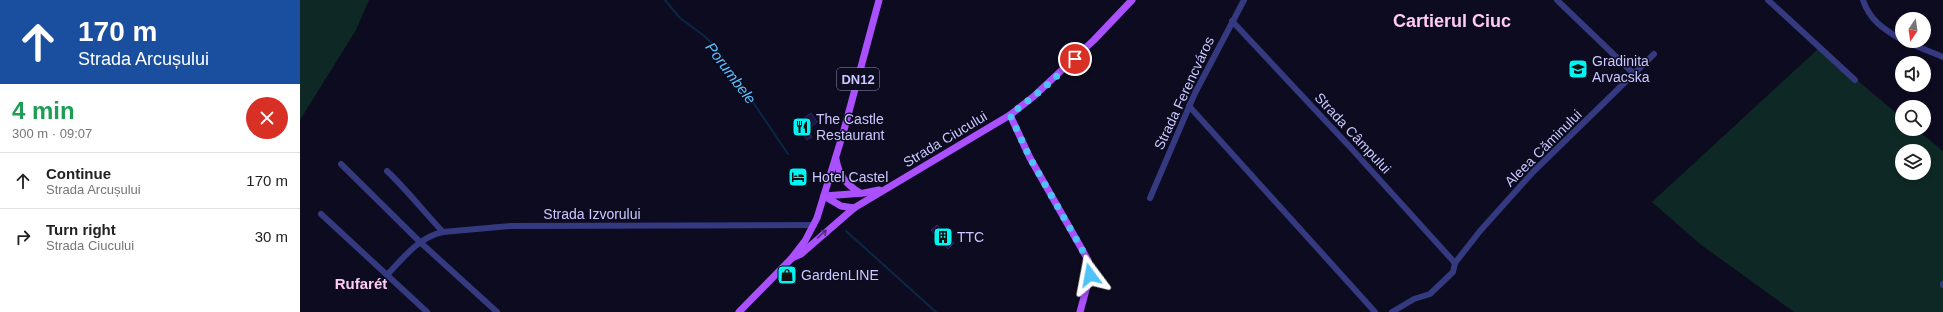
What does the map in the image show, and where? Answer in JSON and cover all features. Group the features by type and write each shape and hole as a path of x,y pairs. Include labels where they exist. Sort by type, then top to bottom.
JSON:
{"main road":[{"name":"DN12","path":"739,312 792,258 814,225 836,158 879,0"},
{"name":"Strada Ciucului","path":"894,185 1010,115 1055,78 1132,0"},
{"path":"1010,115 1021,138 1088,260 1090,275 1080,312"},
{"path":"836,158 841,176 850,187 860,193"},
{"path":"824,196 874,192 894,185"},
{"path":"792,258 801,254 854,208 894,185"},
{"path":"824,196 841,206 854,208"}],"street":[{"name":"Strada Ferencváros","path":"1150,198 1189,106 1244,0"},
{"path":"1557,0 1634,74"},
{"path":"1768,0 1855,80"},
{"path":"1863,0 1867,13 1895,36"},
{"name":"Strada Câmpului","path":"1232,21 1455,263"},
{"path":"1922,48 1943,57"},
{"name":"Aleea Căminului","path":"1392,312 1414,299 1430,294 1453,272 1455,263 1533,172 1654,54"},
{"path":"1189,106 1375,312"},
{"path":"341,164 420,242 497,312"},
{"path":"387,171 406,189 419,207 443,232"},
{"path":"321,214 427,312"},
{"name":"Strada Izvorului","path":"387,275 420,242 443,232 511,226 814,225"}],"green space":[{"path":"300,0 369,0 356,30 300,120"},
{"path":"1819,48 1895,112 1895,136 1925,136 1943,151 1943,312 1794,312 1700,244 1652,202"}],"building":[{"name":"The Castle Restaurant","path":"811,113 817,122 807,130 812,137 807,140 798,128 796,130 793,126"},
{"name":"TTC","path":"937,225 954,243 948,249 931,230"}],"waterway":[{"name":"Porumbele","path":"665,0 680,18 715,46 788,154"},
{"name":"Porumbele","path":"846,231 936,312"}],"place":[{"name":"Gradinita Arvacska","path":"1578,69"},
{"name":"The Castle Restaurant","path":"802,127"},
{"name":"Hotel Castel","path":"798,177"},
{"name":"TTC","path":"943,237"},
{"name":"GardenLINE","path":"787,275"}],"district":[{"name":"Cartierul Ciuc","path":"1452,21"},
{"name":"Rufarét","path":"361,283"}],"route":[{"path":"1075,59 1044,88 1010,115 1030,158 1088,260 1090,275"}]}
